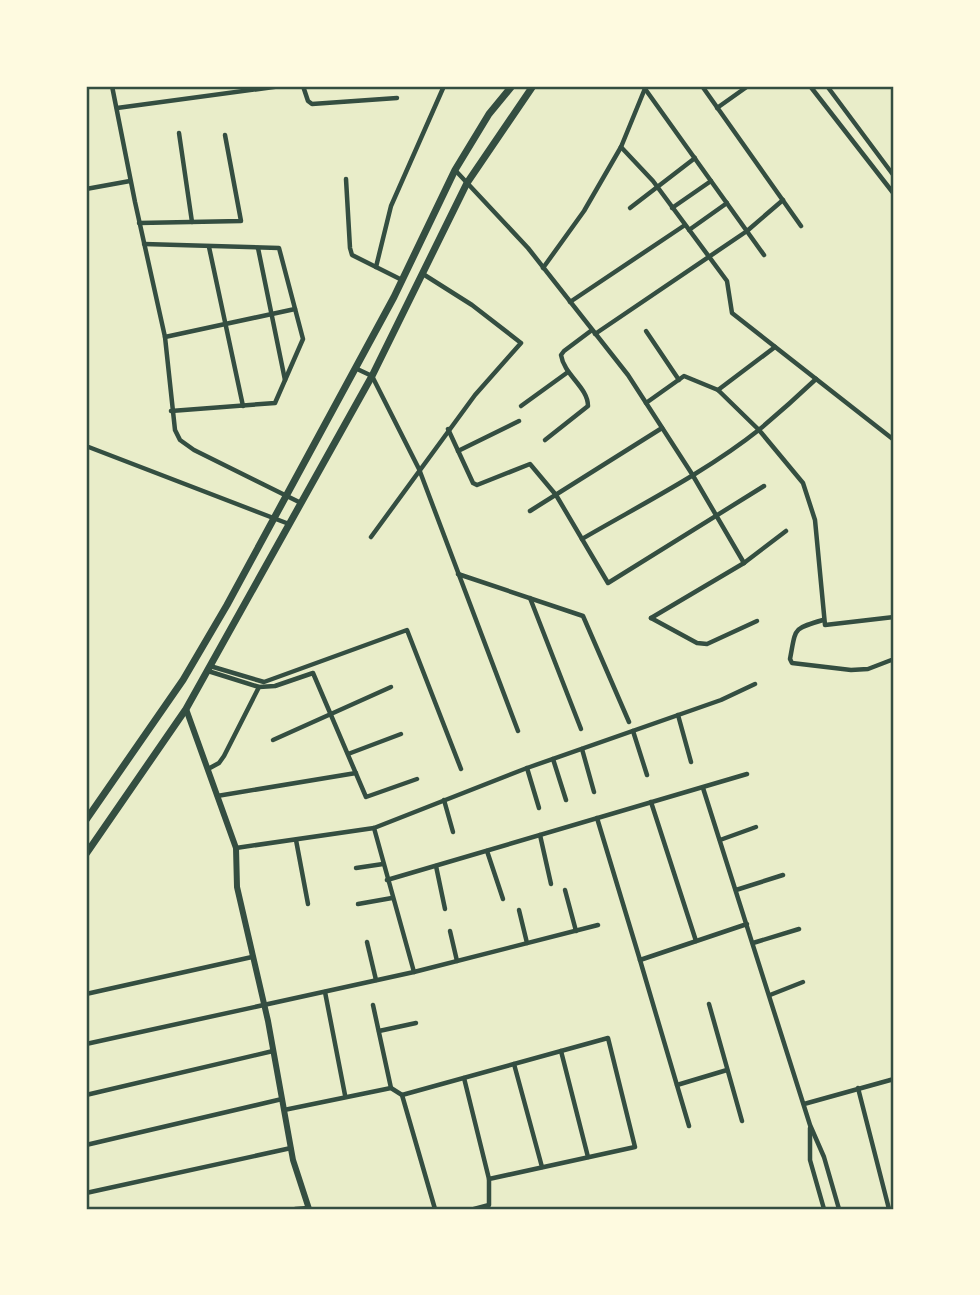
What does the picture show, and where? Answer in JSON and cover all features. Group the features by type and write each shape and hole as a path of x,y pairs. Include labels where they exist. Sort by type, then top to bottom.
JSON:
{"main road":[{"path":"86,820 191,666 402,280 455,170 489,114 512,86"},
{"path":"87,848 186,709 372,376 467,183 533,86"}],"street":[{"path":"112,86 165,337 175,430 184,444 301,503"},
{"path":"117,108 281,86"},
{"path":"303,86 308,102 312,104 397,98"},
{"path":"376,267 391,206 444,86"},
{"path":"702,86 801,226"},
{"path":"717,108 748,86"},
{"path":"810,86 894,194"},
{"path":"827,86 894,176"},
{"path":"543,268 584,211 621,148 645,87"},
{"path":"645,87 764,255"},
{"path":"179,133 192,222"},
{"path":"139,223 241,221 225,135"},
{"path":"621,148 658,188 727,282 732,313 894,440"},
{"path":"630,208 695,158"},
{"path":"455,170 543,268 628,375 692,474 744,563"},
{"path":"346,179 351,252 355,257 402,280"},
{"path":"86,189 131,181"},
{"path":"673,208 711,181"},
{"path":"545,440 588,406 588,397 568,372 561,359 562,353 747,231 783,200"},
{"path":"570,302 727,203"},
{"path":"144,244 279,248 303,339 275,403 171,411"},
{"path":"209,247 243,406"},
{"path":"258,248 285,380"},
{"path":"371,537 475,394 521,343 472,305 422,274"},
{"path":"165,337 295,309"},
{"path":"646,331 679,380"},
{"path":"718,390 775,346"},
{"path":"355,368 372,376 419,469 518,732"},
{"path":"521,405 568,372"},
{"path":"646,403 684,376 718,390 758,430 803,483 815,520 825,625 894,617"},
{"path":"582,539 692,474 758,430 816,379"},
{"path":"458,451 519,421"},
{"path":"530,511 663,428"},
{"path":"449,429 473,483 477,485 530,464 556,495 608,583 764,486"},
{"path":"86,446 289,524"},
{"path":"757,621 707,644 696,643 650,618 744,563 786,531"},
{"path":"458,574 583,616 629,723"},
{"path":"530,598 581,729"},
{"path":"823,620 800,627 796,631 790,659 792,663 851,670 868,669 894,659"},
{"path":"209,668 264,682 407,630 461,769"},
{"path":"209,668 259,687 275,687 313,673 366,797 417,779"},
{"path":"236,848 374,828 527,768 721,700 755,684"},
{"path":"207,769 216,765 224,756 259,687"},
{"path":"273,740 391,687"},
{"path":"186,709 236,848 237,887 264,1005 291,1148 308,1208 295,1209"},
{"path":"678,715 691,762"},
{"path":"633,731 647,775"},
{"path":"348,754 401,734"},
{"path":"581,749 594,792"},
{"path":"553,759 566,800"},
{"path":"527,768 539,808"},
{"path":"217,797 356,773"},
{"path":"387,880 747,774"},
{"path":"704,788 839,1209"},
{"path":"444,800 453,832"},
{"path":"650,802 696,941"},
{"path":"597,818 689,1126"},
{"path":"720,839 755,827"},
{"path":"374,828 414,972"},
{"path":"540,835 551,884"},
{"path":"296,840 308,904"},
{"path":"487,851 503,899"},
{"path":"356,868 383,864"},
{"path":"436,866 445,909"},
{"path":"736,890 783,875"},
{"path":"565,890 576,931"},
{"path":"358,904 392,898"},
{"path":"519,910 527,943"},
{"path":"640,961 747,924"},
{"path":"86,1044 414,972 598,925"},
{"path":"753,943 799,929"},
{"path":"450,931 457,961"},
{"path":"367,942 376,980"},
{"path":"86,994 252,957"},
{"path":"770,995 803,982"},
{"path":"325,992 345,1096"},
{"path":"373,1004 391,1087 402,1095 435,1209"},
{"path":"709,1004 741,1121"},
{"path":"379,1031 415,1023"},
{"path":"402,1095 608,1038 635,1147 489,1179"},
{"path":"86,1096 273,1051"},
{"path":"561,1051 588,1157"},
{"path":"514,1064 542,1167"},
{"path":"677,1085 727,1069"},
{"path":"464,1078 489,1179 489,1205 474,1209"},
{"path":"804,1104 894,1079"},
{"path":"284,1110 391,1087"},
{"path":"858,1088 889,1209"},
{"path":"86,1145 282,1099"},
{"path":"810,1125 810,1160 824,1209"},
{"path":"86,1193 291,1148"}]}
